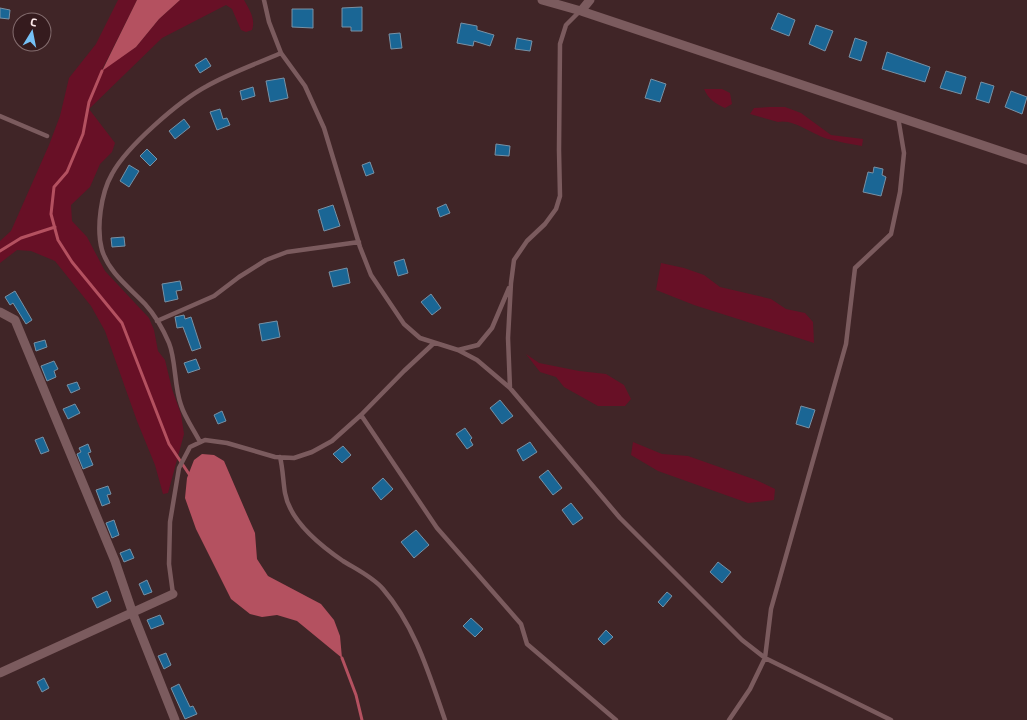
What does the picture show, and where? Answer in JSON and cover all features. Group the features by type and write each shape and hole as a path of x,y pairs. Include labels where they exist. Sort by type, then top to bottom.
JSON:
{"street":[{"path":"542,0 581,10 1027,160"},
{"path":"581,10 590,0"},
{"path":"0,312 15,320 115,561 133,614 175,720"},
{"path":"0,673 133,614 173,594"}],"lane":[{"path":"264,0 281,53 305,86 324,128 359,242 371,275 404,324 420,338 458,350 477,360 510,388 620,518 742,640 765,658 891,720"},
{"path":"510,388 508,338 511,283 514,260 527,241 545,224 552,214 560,196 558,150 560,44 566,25 581,10"},
{"path":"200,442 181,405 169,344 157,321 146,305 120,279 108,263 102,250 101,207 105,190 110,178 139,141 168,113 205,86 281,53"},
{"path":"0,116 47,136"},
{"path":"728,720 750,689 765,658 771,609 846,344 855,268 891,234 900,192 904,153 898,117"},
{"path":"157,321 214,296 239,276 266,260 287,252 359,242"},
{"path":"458,350 478,345 492,328 511,283"},
{"path":"173,594 169,564 170,522 179,468 190,447 205,440 227,443 280,457 294,458 312,452 332,441 361,415 434,343"},
{"path":"361,415 437,528 521,624 527,644 616,720"},
{"path":"280,457 284,474 285,494 295,517 332,554 381,587 399,608 415,637 444,720"}],"shaded area":[{"path":"118,0 137,0 102,70 136,47 159,19 180,0 244,0 253,22 252,30 246,32 241,30 232,9 226,5 162,38 89,109 115,143 112,152 100,164 90,187 71,205 72,221 87,237 105,271 149,318 154,330 158,351 165,360 172,389 181,414 184,434 168,493 163,494 155,465 137,421 105,331 91,306 55,261 31,251 17,250 0,263 0,241 11,231 49,145 60,116 69,78 96,44"},
{"path":"137,0 180,0 159,19 136,47 102,71"},
{"path":"704,89 722,89 730,93 732,104 725,108 715,103 710,99"},
{"path":"785,107 801,113 831,135 863,139 862,146 822,137 790,122 778,122 750,114 754,108"},
{"path":"661,263 684,268 704,275 720,287 771,299 786,309 805,313 813,322 814,343 694,305 656,290"},
{"path":"526,354 539,363 579,371 606,374 624,385 631,399 625,406 598,406 564,387 556,377 540,372"},
{"path":"633,442 662,454 688,456 756,480 775,489 774,500 748,503 658,471 631,455"},
{"path":"202,454 214,455 224,461 255,533 257,559 268,576 321,604 334,620 340,636 342,658 297,621 277,615 262,617 250,614 231,599 196,529 185,498 187,478 194,460"}],"building":[{"path":"362,7 362,31 351,31 351,27 342,27 342,8"},
{"path":"0,8 10,10 9,19 0,18"},
{"path":"292,9 313,9 313,28 292,27"},
{"path":"778,13 795,20 789,36 771,29"},
{"path":"461,23 477,26 477,30 494,35 490,46 474,41 473,46 457,43"},
{"path":"816,25 833,31 825,51 809,44"},
{"path":"400,33 402,48 391,49 389,34"},
{"path":"517,38 532,41 530,51 515,49"},
{"path":"855,38 867,42 861,61 849,57"},
{"path":"887,52 930,67 925,82 882,69"},
{"path":"206,58 211,66 200,73 195,65"},
{"path":"946,71 966,77 961,94 940,88"},
{"path":"284,78 288,98 270,102 266,81"},
{"path":"651,79 666,84 660,102 645,98"},
{"path":"981,82 994,86 989,103 976,99"},
{"path":"253,87 255,96 242,100 240,91"},
{"path":"1011,91 1027,97 1022,114 1005,107"},
{"path":"220,109 223,119 227,118 230,125 217,130 210,112"},
{"path":"184,119 190,127 175,139 169,131"},
{"path":"496,144 510,146 509,156 495,155"},
{"path":"147,149 157,159 150,166 140,156"},
{"path":"370,162 374,173 366,176 362,165"},
{"path":"129,165 139,171 129,187 120,181"},
{"path":"874,167 883,169 882,175 886,177 881,196 863,192 868,172 873,173"},
{"path":"446,204 450,213 440,217 437,208"},
{"path":"333,205 340,226 324,231 318,210"},
{"path":"124,237 125,246 112,247 111,238"},
{"path":"404,259 408,273 398,276 394,262"},
{"path":"347,268 350,283 333,287 329,272"},
{"path":"180,281 182,290 176,291 178,299 165,302 162,284"},
{"path":"15,291 32,320 26,324 13,303 10,305 5,297"},
{"path":"431,294 441,308 432,315 421,302"},
{"path":"184,315 185,319 191,317 201,348 192,351 183,327 177,328 175,317"},
{"path":"277,321 280,337 262,341 259,324"},
{"path":"45,340 47,347 36,351 34,343"},
{"path":"196,359 200,369 188,373 184,363"},
{"path":"54,361 58,369 54,371 56,377 47,381 41,366"},
{"path":"77,382 80,389 71,393 67,385"},
{"path":"500,400 513,416 502,424 490,408"},
{"path":"75,404 80,413 68,419 63,409"},
{"path":"801,406 815,410 809,428 796,424"},
{"path":"222,411 226,421 218,424 214,415"},
{"path":"465,428 472,438 470,440 473,445 467,449 456,434"},
{"path":"43,437 49,451 41,454 35,440"},
{"path":"530,442 537,452 523,461 517,450"},
{"path":"88,444 91,452 88,453 93,465 83,469 77,454 81,452 79,448"},
{"path":"343,446 351,455 342,463 333,454"},
{"path":"548,470 562,488 553,495 539,477"},
{"path":"383,478 393,489 381,500 372,488"},
{"path":"108,486 111,494 107,495 110,503 102,506 96,490"},
{"path":"571,503 583,518 573,525 562,510"},
{"path":"114,520 119,535 112,538 106,523"},
{"path":"416,530 429,545 414,558 401,542"},
{"path":"130,549 134,558 124,562 120,553"},
{"path":"718,562 731,572 722,583 710,572"},
{"path":"147,580 152,592 144,595 139,584"},
{"path":"107,591 111,601 97,608 92,598"},
{"path":"667,592 672,596 663,607 658,602"},
{"path":"160,615 164,624 151,629 147,620"},
{"path":"471,618 483,629 475,637 463,626"},
{"path":"606,630 613,637 604,645 598,639"},
{"path":"166,653 171,665 164,669 158,656"},
{"path":"44,678 49,688 42,692 37,682"},
{"path":"179,684 190,707 193,706 197,714 185,719 171,688"}],"waterway":[{"path":"102,71 89,102 83,134 67,172 54,187 51,214 58,240 72,262 122,323 169,444 189,474"},
{"path":"0,251 21,238 55,227"},
{"path":"342,658 356,695 362,720"}]}
